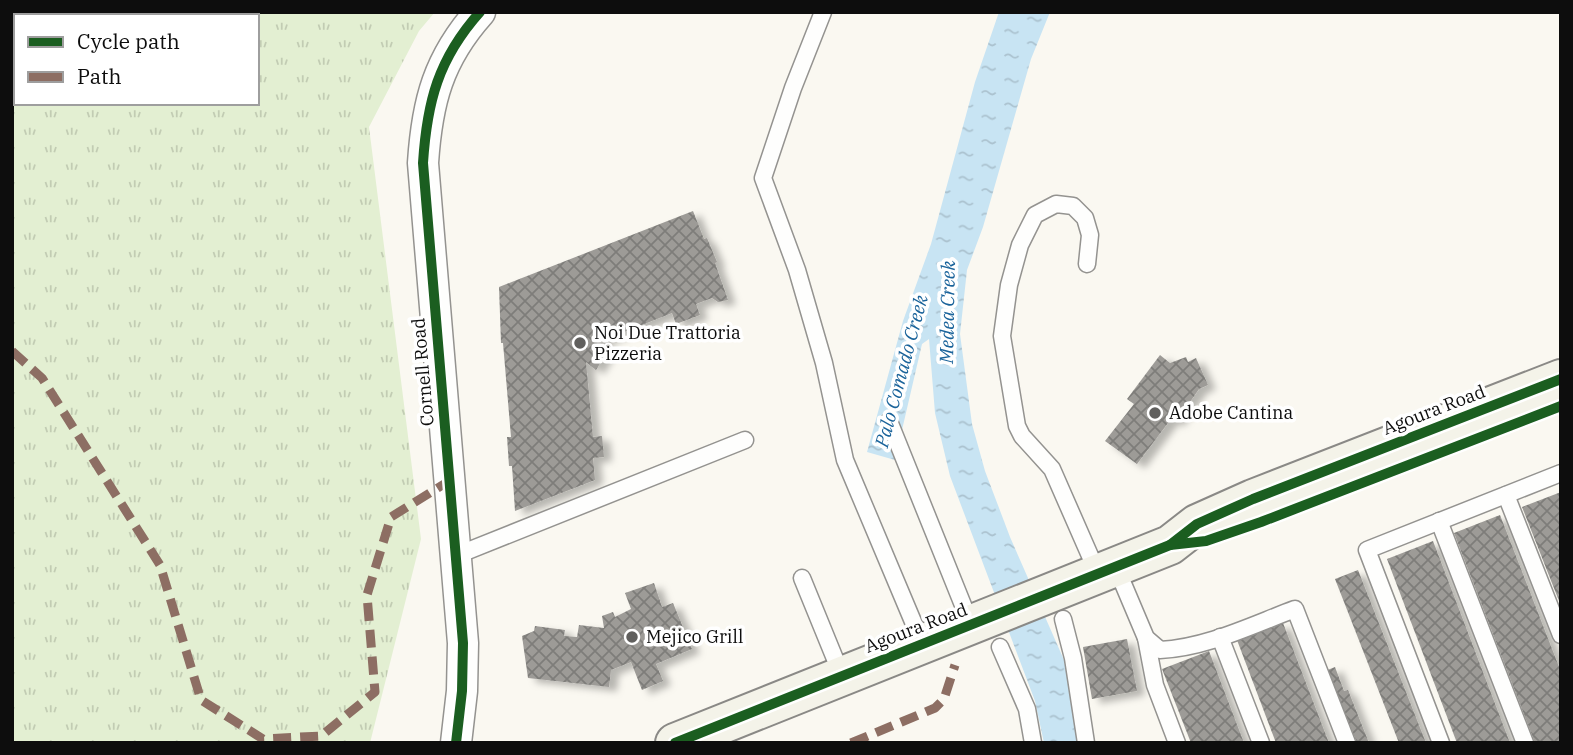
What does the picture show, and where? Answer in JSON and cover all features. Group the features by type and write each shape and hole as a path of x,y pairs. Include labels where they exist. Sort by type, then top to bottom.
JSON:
{"main road":[{"name":"Agoura Road","path":"675,743 922,643 986,636 1107,571 1170,545 1197,524 1253,499 1561,379"},
{"name":"Agoura Road","path":"1170,545 1206,541 1261,522 1561,406"}],"street":[{"name":"Cornell Road","path":"456,743 462,691 463,643 423,163 426,124 434,88 447,57 480,12"}],"lane":[{"path":"823,12 763,177 800,280 824,363 845,460 922,643"},
{"path":"1087,264 1090,235 1085,218 1073,206 1056,204 1035,215 1020,245 1009,285 1002,336 1017,426 1022,436 1052,469 1146,638 1160,650 1176,650 1220,637 1295,609 1347,743"},
{"path":"888,421 986,636 1027,709 1033,743"},
{"path":"455,556 745,440"},
{"path":"1441,743 1367,550 1561,473"},
{"path":"1506,495 1561,635"},
{"path":"1439,521 1525,743"},
{"path":"802,578 842,676"},
{"path":"1063,620 1073,658 1086,743"},
{"path":"1220,637 1261,743"},
{"path":"1146,638 1155,685 1177,743"}],"green space":[{"path":"12,12 435,12 419,31 369,127 421,539 370,743 12,743"}],"water":[{"path":"999,12 1050,12 1031,59 983,227 967,270 960,334 972,424 985,471 1010,537 1064,660 1080,743 1044,743 1035,701 950,476 935,413 929,339 922,344 895,460 867,452 903,321 931,244 975,82"}],"building":[{"path":"693,211 717,262 715,263 728,300 718,302 712,298 696,304 700,315 676,324 672,313 599,342 610,347 596,370 586,362 593,437 602,436 604,457 593,458 595,480 515,511 512,466 509,466 507,437 511,437 501,343 499,287"},
{"name":"Adobe Cantina","path":"1160,355 1170,363 1186,357 1188,362 1196,358 1208,385 1199,389 1176,422 1171,419 1137,464 1105,441 1134,404 1127,399"},
{"path":"1561,492 1561,606 1522,507"},
{"path":"1500,515 1561,672 1561,743 1535,743 1454,533"},
{"path":"1433,541 1510,743 1457,743 1387,559"},
{"path":"1358,570 1426,743 1399,743 1335,579"},
{"name":"Mejico Grill","path":"654,583 662,607 673,603 692,649 656,664 663,681 642,690 631,662 611,670 609,687 528,678 522,636 534,631 535,626 565,630 564,636 577,637 579,625 604,628 602,616 613,612 615,617 631,609 625,593"},
{"path":"1283,623 1329,743 1276,743 1237,640"},
{"path":"1127,639 1137,691 1092,699 1083,647"},
{"path":"1209,651 1244,743 1191,743 1162,669"},
{"path":"1335,667 1344,691 1348,690 1369,743 1357,743 1337,694 1335,695 1325,671"}],"marked path":[{"path":"12,351 42,378 160,565 201,700 263,739 321,736 375,692 367,595 391,517 449,481"},
{"path":"851,743 935,708 944,699 955,665"}],"cycle path":[{"path":"456,743 462,691 463,643 423,163 428,120 437,82 454,47 480,12"},
{"path":"675,743 1170,545 1197,524 1253,499 1561,379"},
{"path":"1170,545 1206,541 1261,522 1561,406"}],"place":[{"name":"Noi Due Trattoria Pizzeria","path":"580,343"},
{"name":"Adobe Cantina","path":"1155,413"},
{"name":"Mejico Grill","path":"632,637"}],"water label":[{"name":"Medea Creek","path":"947,312"},
{"name":"Palo Comado Creek","path":"901,371"}]}
